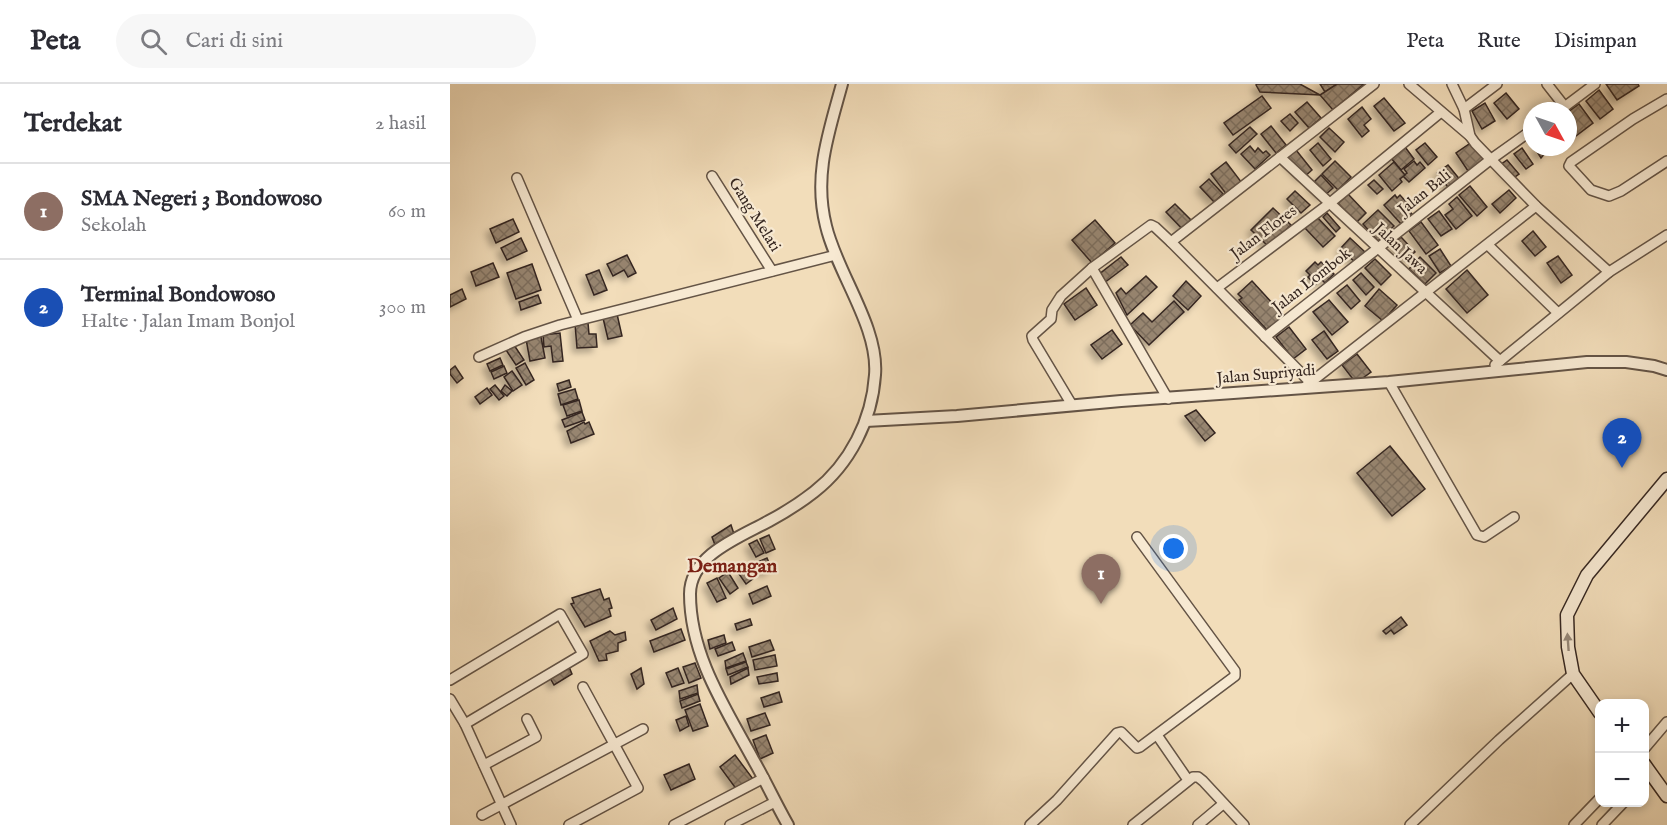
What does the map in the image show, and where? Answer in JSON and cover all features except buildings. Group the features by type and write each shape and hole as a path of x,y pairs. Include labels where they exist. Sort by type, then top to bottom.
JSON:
{"main road":[{"path":"1595,707 1573,674 1568,647 1568,615 1587,575 1667,479"},
{"path":"1649,775 1666,790"}],"street":[{"path":"788,825 714,689 703,661 690,610 690,591 693,577 715,551 772,520 815,491 836,471 854,446 866,421 875,374 874,351 825,225 820,172 842,84"},
{"path":"1171,242 1374,84"},
{"path":"1409,84 1470,136 1490,160 1536,206 1610,272"},
{"path":"1452,84 1464,109 1470,136"},
{"path":"1464,109 1497,84"},
{"path":"1547,84 1558,102"},
{"path":"1571,102 1595,84"},
{"path":"1667,99 1633,119 1571,162 1569,166 1591,190 1609,196 1621,191 1667,161"},
{"name":"Jalan Flores","path":"1217,288 1330,203 1441,112"},
{"name":"Jalan Bali","path":"1378,249 1523,136"},
{"name":"Jalan Jawa","path":"1280,157 1424,293 1500,361"},
{"name":"Gang Melati","path":"712,176 772,271"},
{"path":"517,178 578,320"},
{"path":"1072,405 1032,338 1052,318 1052,310 1061,296 1092,268 1150,225 1171,242 1217,288 1308,385 1536,206"},
{"path":"1486,372 1610,272 1667,235"},
{"path":"1488,245 1558,313"},
{"name":"Jalan Lombok","path":"1265,337 1378,249"},
{"path":"479,357 524,337 578,320 836,255"},
{"path":"1092,268 1168,399"},
{"name":"Jalan Supriyadi","path":"866,421 1168,399 1308,385 1389,382 1587,362 1626,362 1667,370"},
{"path":"1389,382 1477,535 1484,537 1514,517"},
{"path":"1030,825 1057,800 1117,733 1124,734 1137,748 1236,674 1137,537"},
{"path":"450,680 560,614 583,654 465,724"},
{"path":"1410,825 1499,740 1573,674"},
{"path":"569,825 638,788 583,687"},
{"path":"450,699 465,724 511,825"},
{"path":"483,765 536,737 527,719"},
{"path":"1649,743 1667,722"},
{"path":"482,815 644,729"},
{"path":"1157,735 1188,780"},
{"path":"1133,825 1193,777 1198,777 1244,825"},
{"path":"674,825 764,778"},
{"path":"730,825 775,802"},
{"path":"1574,825 1595,802"},
{"path":"1198,825 1223,804"},
{"path":"1602,825 1619,807"}],"place":[{"name":"Terminal Bondowoso","path":"1622,468"},
{"name":"SMA Negeri 3 Bondowoso","path":"1101,604"}],"district":[{"name":"Demangan","path":"732,566"}]}
